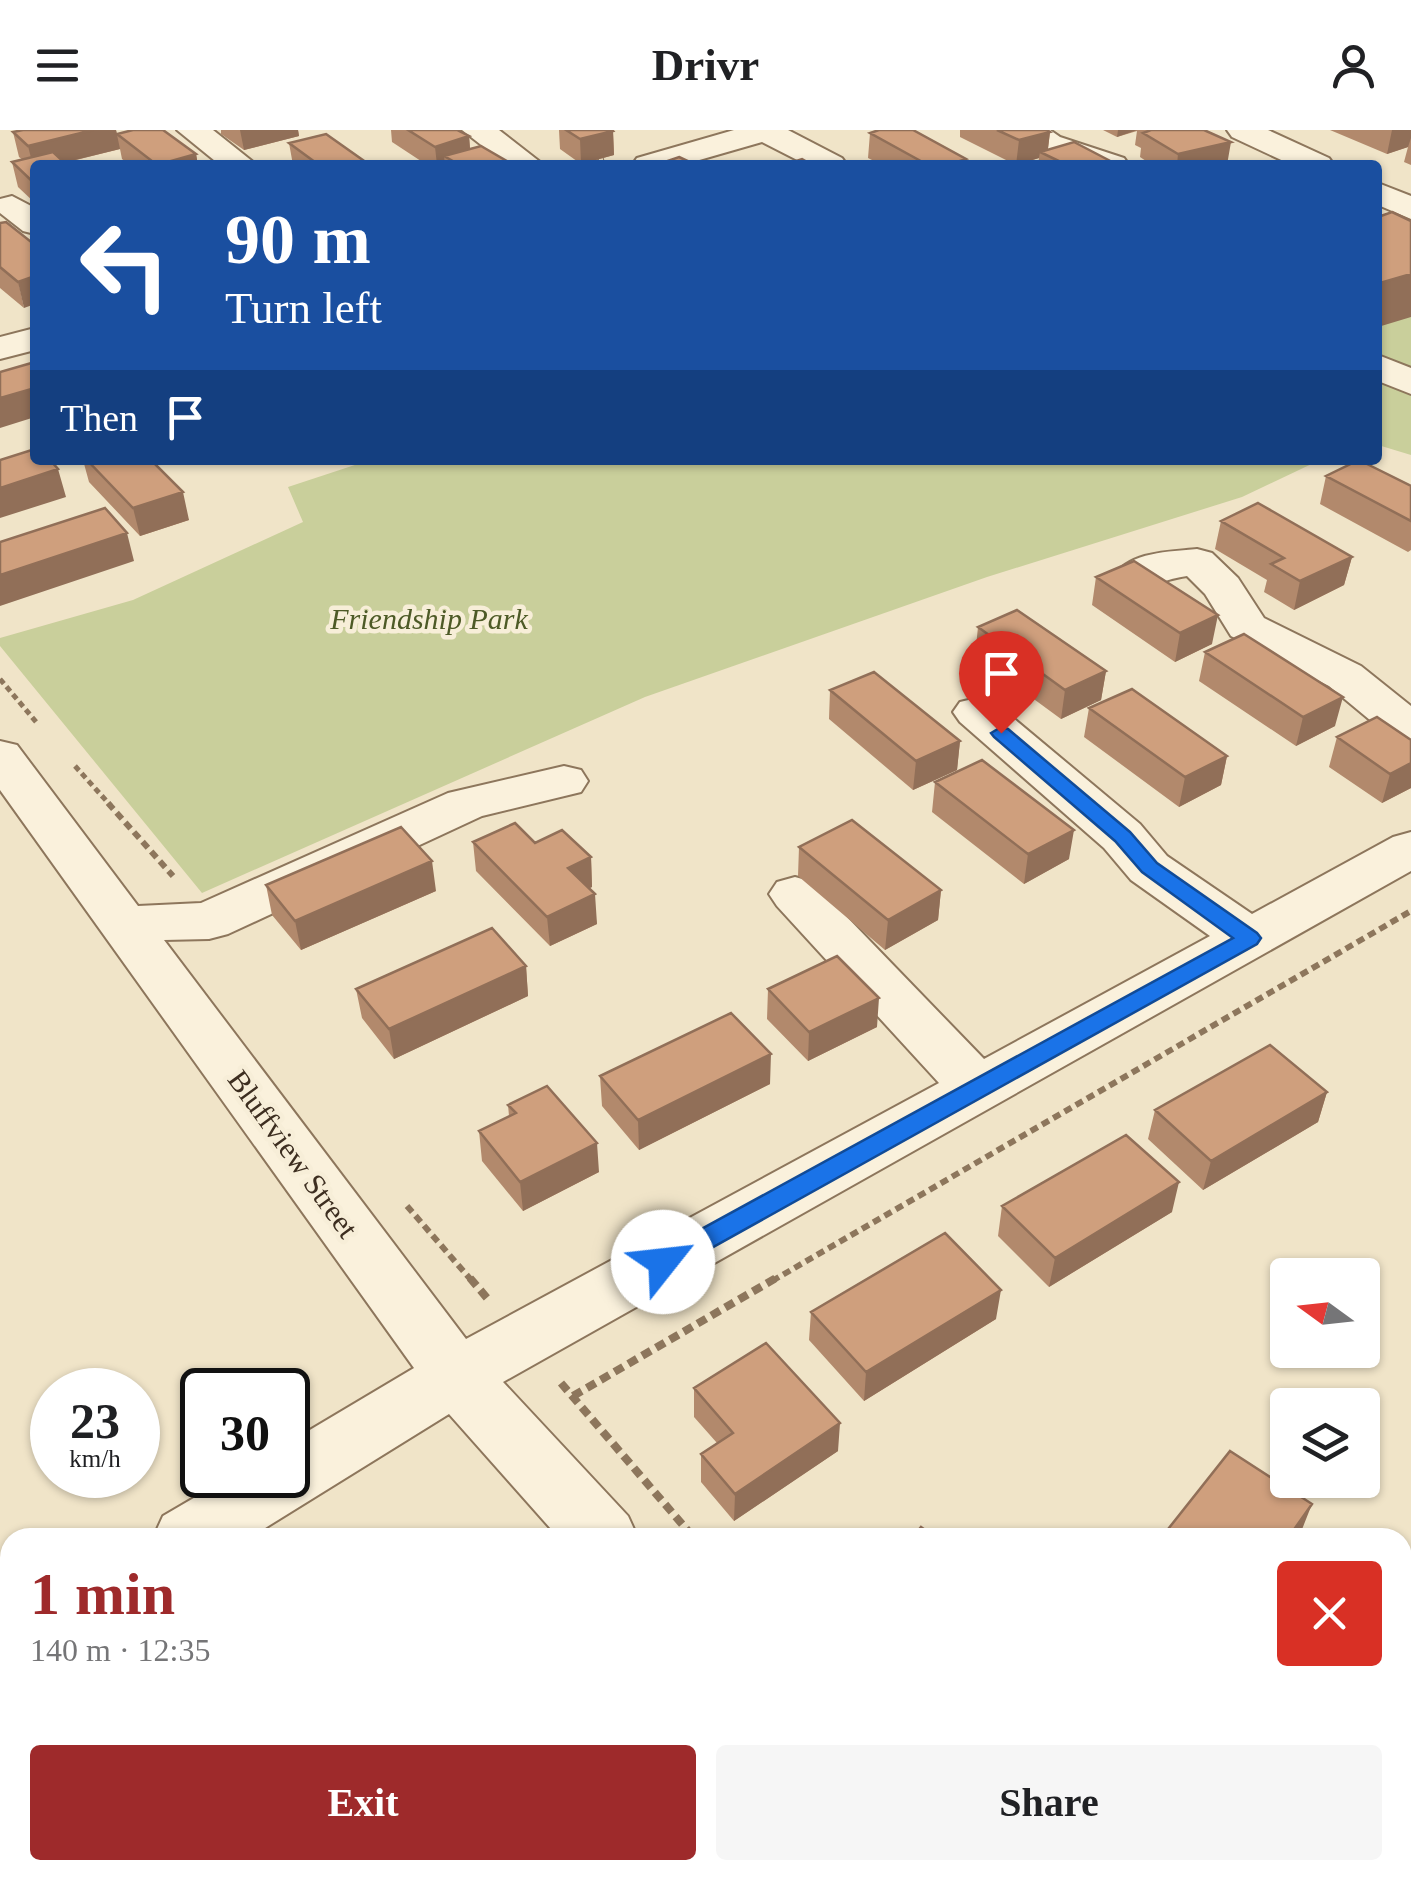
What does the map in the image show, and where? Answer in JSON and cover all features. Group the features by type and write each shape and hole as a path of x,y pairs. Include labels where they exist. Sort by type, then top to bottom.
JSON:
{"street":[{"path":"193,130 234,160"},
{"path":"478,130 521,160"},
{"path":"665,160 766,130 823,160"},
{"path":"1030,130 1050,144 1098,160"},
{"path":"1243,130 1307,160"},
{"path":"1382,195 1411,209"},
{"path":"0,348 30,339"},
{"path":"1382,368 1411,383"},
{"path":"1382,403 1411,394"},
{"path":"1135,577 1155,567 1197,562 1223,587 1247,628 1345,676 1411,730"},
{"path":"977,712 1122,836 1149,868 1250,938"},
{"name":"Bluffview Street","path":"21,743 124,924 456,1376 594,1528"},
{"path":"124,924 209,921 466,804 564,781"},
{"path":"205,1528 456,1376 1411,849"},
{"path":"794,894 978,1088"}],"path":[{"path":"0,679 21,743"},
{"path":"67,757 217,918"},
{"path":"572,1396 1411,911"},
{"path":"398,1196 685,1528"}],"green space":[{"path":"1382,215 1411,228 1411,455 1382,446"},
{"name":"Friendship Park","path":"355,465 1309,465 1242,497 987,577 645,697 202,893 0,646 0,638 133,600 303,522 288,487"}],"building":[{"path":"93,130 28,146 13,132"},
{"path":"163,130 196,154 175,160 151,160 117,134"},
{"path":"408,130 457,130 469,136 435,147"},
{"path":"566,130 612,130 613,131 580,139"},
{"path":"913,130 966,159 919,160 870,133"},
{"path":"997,130 1047,130 1050,132 1019,140"},
{"path":"1204,130 1231,142 1178,154 1143,133"},
{"path":"326,134 363,160 312,160 289,143"},
{"path":"1074,142 1108,160 1057,160 1040,152"},
{"path":"481,146 505,160 451,160 444,156"},
{"path":"53,152 62,160 30,160 30,179 12,162"},
{"path":"1392,212 1411,221 1411,274 1382,282 1382,216"},
{"path":"6,222 30,241 30,278 18,282 0,267 0,223"},
{"path":"30,363 30,389 0,398 0,372"},
{"path":"30,451 30,465 54,465 58,469 0,488 0,460"},
{"path":"92,465 156,465 183,492 133,508"},
{"path":"1349,465 1369,465 1411,486 1411,521 1326,476"},
{"path":"1258,503 1352,557 1300,581 1271,564 1284,558 1221,521"},
{"path":"105,508 127,533 0,575 0,542"},
{"path":"1134,561 1218,615 1180,633 1096,577"},
{"path":"1017,610 1106,671 1065,690 978,627"},
{"path":"1244,634 1343,697 1303,717 1205,652"},
{"path":"874,672 960,741 916,761 830,690"},
{"path":"1132,689 1227,756 1185,777 1089,708"},
{"path":"1377,717 1411,740 1411,763 1390,774 1337,737"},
{"path":"982,760 1074,830 1028,854 935,782"},
{"path":"852,820 941,890 888,920 799,847"},
{"path":"515,823 535,843 562,830 591,857 568,868 595,894 547,917 473,842"},
{"path":"401,827 432,861 295,921 266,885"},
{"path":"492,928 526,966 389,1029 356,989"},
{"path":"837,956 879,998 809,1032 768,989"},
{"path":"731,1013 771,1054 638,1120 600,1076"},
{"path":"1270,1045 1327,1092 1211,1161 1155,1110"},
{"path":"547,1086 597,1143 520,1182 479,1131 516,1113 508,1105"},
{"path":"1126,1135 1179,1182 1055,1258 1002,1206"},
{"path":"945,1233 1001,1290 866,1372 811,1312"},
{"path":"766,1343 840,1423 735,1494 701,1454 733,1433 694,1388"},
{"path":"1230,1451 1270,1477 1270,1498 1303,1498 1312,1504 1295,1528 1169,1528"}],"route":[{"path":"663,1262 1250,938 1149,868 1122,836 1001,733"}]}
